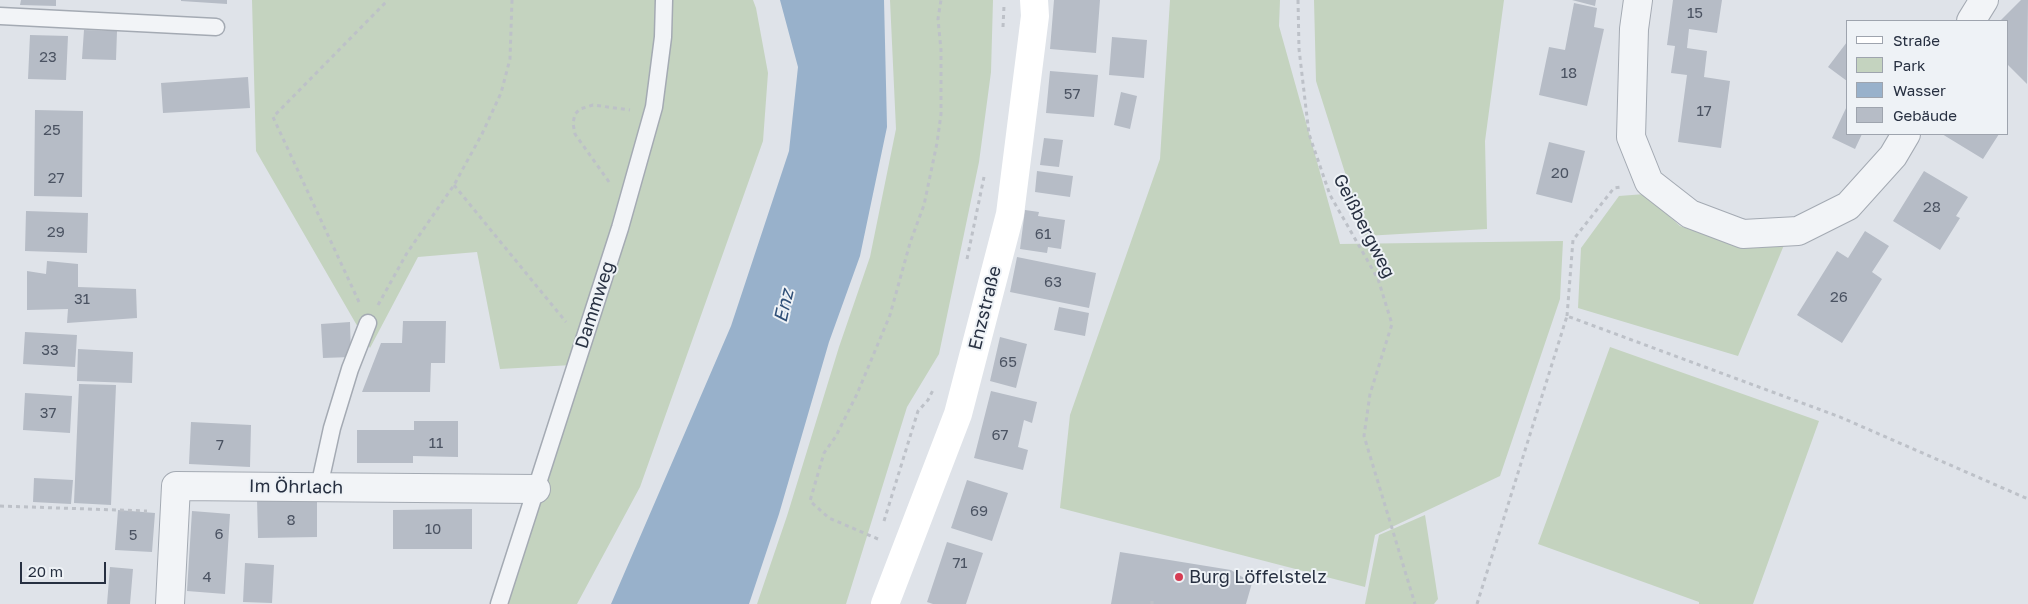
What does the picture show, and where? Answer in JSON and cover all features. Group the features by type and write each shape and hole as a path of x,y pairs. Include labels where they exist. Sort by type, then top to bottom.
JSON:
{"main road":[{"name":"Enzstraße","path":"885,604 958,414 1010,214 1034,16 1034,0"}],"street":[{"path":"1638,0 1634,29 1631,137 1648,182 1690,214 1743,234 1798,231 1848,206 1893,156 1905,135"},
{"path":"1973,20 1984,0"},
{"name":"Im Öhrlach","path":"170,604 176,486 536,489"}],"lane":[{"name":"Dammweg","path":"499,604 628,200 652,114 663,38 664,0"},
{"path":"0,16 216,27"},
{"path":"319,487 332,428 350,369 368,323"}],"path":[{"path":"368,323 273,117 388,0"},
{"path":"368,323 408,253 454,186 482,134 501,93 510,59 512,0"},
{"path":"878,539 829,518 810,501 824,453 836,436 857,394 876,344 890,315 910,243 924,205 941,114 941,50 938,19 941,0"},
{"path":"1002,28 1004,0"},
{"name":"Geißbergweg","path":"1298,0 1299,49 1309,134 1330,196 1378,279 1392,324 1370,394 1364,436 1415,604"},
{"path":"628,200 612,187 575,134 573,123 575,114 580,109 594,106 610,106 652,114"},
{"path":"964,268 984,174"},
{"path":"1477,604 1567,316 1573,240 1614,188 1648,182"},
{"path":"454,186 583,343"},
{"path":"1567,316 1840,417 2028,499"},
{"path":"875,548 918,411 928,400 935,385"},
{"path":"0,506 174,512"}],"green space":[{"path":"252,0 753,0 768,73 763,141 640,487 577,604 504,604 572,365 500,369 477,252 418,257 370,348 256,151"},
{"path":"890,0 993,0 991,72 979,162 939,354 907,407 846,604 757,604 787,516 839,347 870,257 896,129"},
{"path":"1170,0 1280,0 1279,26 1340,244 1563,241 1560,299 1500,476 1375,535 1365,587 1060,508 1070,415 1160,159"},
{"path":"1314,0 1504,0 1485,141 1487,229 1365,236 1316,81"},
{"path":"1645,194 1680,226 1734,245 1784,245 1738,356 1578,308 1581,248 1619,196"},
{"path":"1610,347 1819,421 1753,604 1699,604 1699,602 1538,544"},
{"path":"1425,515 1438,599 1434,604 1365,604 1379,535"}],"water":[{"name":"Enz","path":"780,0 884,0 887,127 860,256 829,342 779,514 749,604 611,604 731,326 789,151 798,67"}],"building":[{"path":"21,0 56,0 56,6 20,5"},
{"path":"227,0 227,4 181,1"},
{"path":"1054,0 1100,0 1096,53 1050,49"},
{"path":"1572,0 1596,0 1595,6"},
{"path":"1673,0 1722,0 1717,33 1689,29 1687,48 1707,51 1704,77 1730,81 1721,148 1678,142 1687,75 1671,73 1675,46 1667,45"},
{"path":"2021,0 2028,0 2027,84 2008,65 2008,20 2001,20"},
{"path":"1574,3 1597,8 1594,27 1604,29 1587,106 1539,95 1549,47 1565,50"},
{"path":"84,30 117,31 116,60 82,59"},
{"path":"30,35 68,36 66,80 28,79"},
{"path":"1112,37 1147,40 1144,78 1109,75"},
{"path":"1846,43 1846,80 1828,67"},
{"path":"1050,71 1098,75 1094,117 1046,113"},
{"path":"248,77 250,108 163,113 161,83"},
{"path":"1121,92 1137,96 1130,129 1114,125"},
{"path":"1846,108 1846,135 1862,135 1855,149 1832,138"},
{"path":"35,110 83,111 82,197 34,196"},
{"path":"1944,135 1998,135 1983,159"},
{"path":"1044,138 1063,140 1059,167 1040,165"},
{"path":"1549,142 1585,151 1572,203 1536,194"},
{"path":"1037,171 1073,176 1070,197 1035,192"},
{"path":"1924,171 1968,197 1956,216 1960,218 1940,250 1893,221"},
{"path":"1025,210 1039,212 1038,216 1065,220 1061,249 1048,247 1047,253 1020,249"},
{"path":"26,211 88,213 87,253 25,251"},
{"path":"1865,231 1889,246 1872,272 1882,279 1842,343 1797,315 1837,251 1848,258"},
{"path":"1017,257 1096,273 1089,308 1010,292"},
{"path":"47,261 78,264 78,287 136,289 137,318 67,323 68,309 27,310 27,271 46,274"},
{"path":"1059,307 1089,313 1085,336 1054,330"},
{"path":"403,321 446,321 445,363 431,363 430,392 362,392 381,343 402,343"},
{"path":"350,322 351,357 323,358 321,324"},
{"path":"25,332 77,335 75,367 23,364"},
{"path":"1000,337 1027,344 1016,388 990,381"},
{"path":"78,349 133,352 132,383 77,381"},
{"path":"79,384 116,385 111,505 74,503"},
{"path":"991,391 1037,402 1032,423 1024,420 1018,447 1028,450 1023,470 974,458"},
{"path":"25,393 72,396 70,433 23,430"},
{"path":"414,421 458,421 458,457 413,456 413,463 357,463 357,430 414,430"},
{"path":"191,422 251,425 250,467 189,464"},
{"path":"34,478 73,480 71,504 33,502"},
{"path":"967,480 1008,493 992,541 951,528"},
{"path":"317,498 317,537 258,538 257,499"},
{"path":"472,509 472,549 393,549 393,510"},
{"path":"118,510 155,513 152,552 115,550"},
{"path":"192,511 230,514 225,594 187,591"},
{"path":"947,542 983,553 966,604 933,604 927,602"},
{"name":"Burg Löffelstelz","path":"1120,552 1231,570 1252,583 1246,604 1111,604"},
{"path":"245,563 274,565 272,603 243,602"},
{"path":"110,567 133,569 130,604 107,604"}],"place":[{"name":"Burg Löffelstelz","path":"1179,577"}]}
